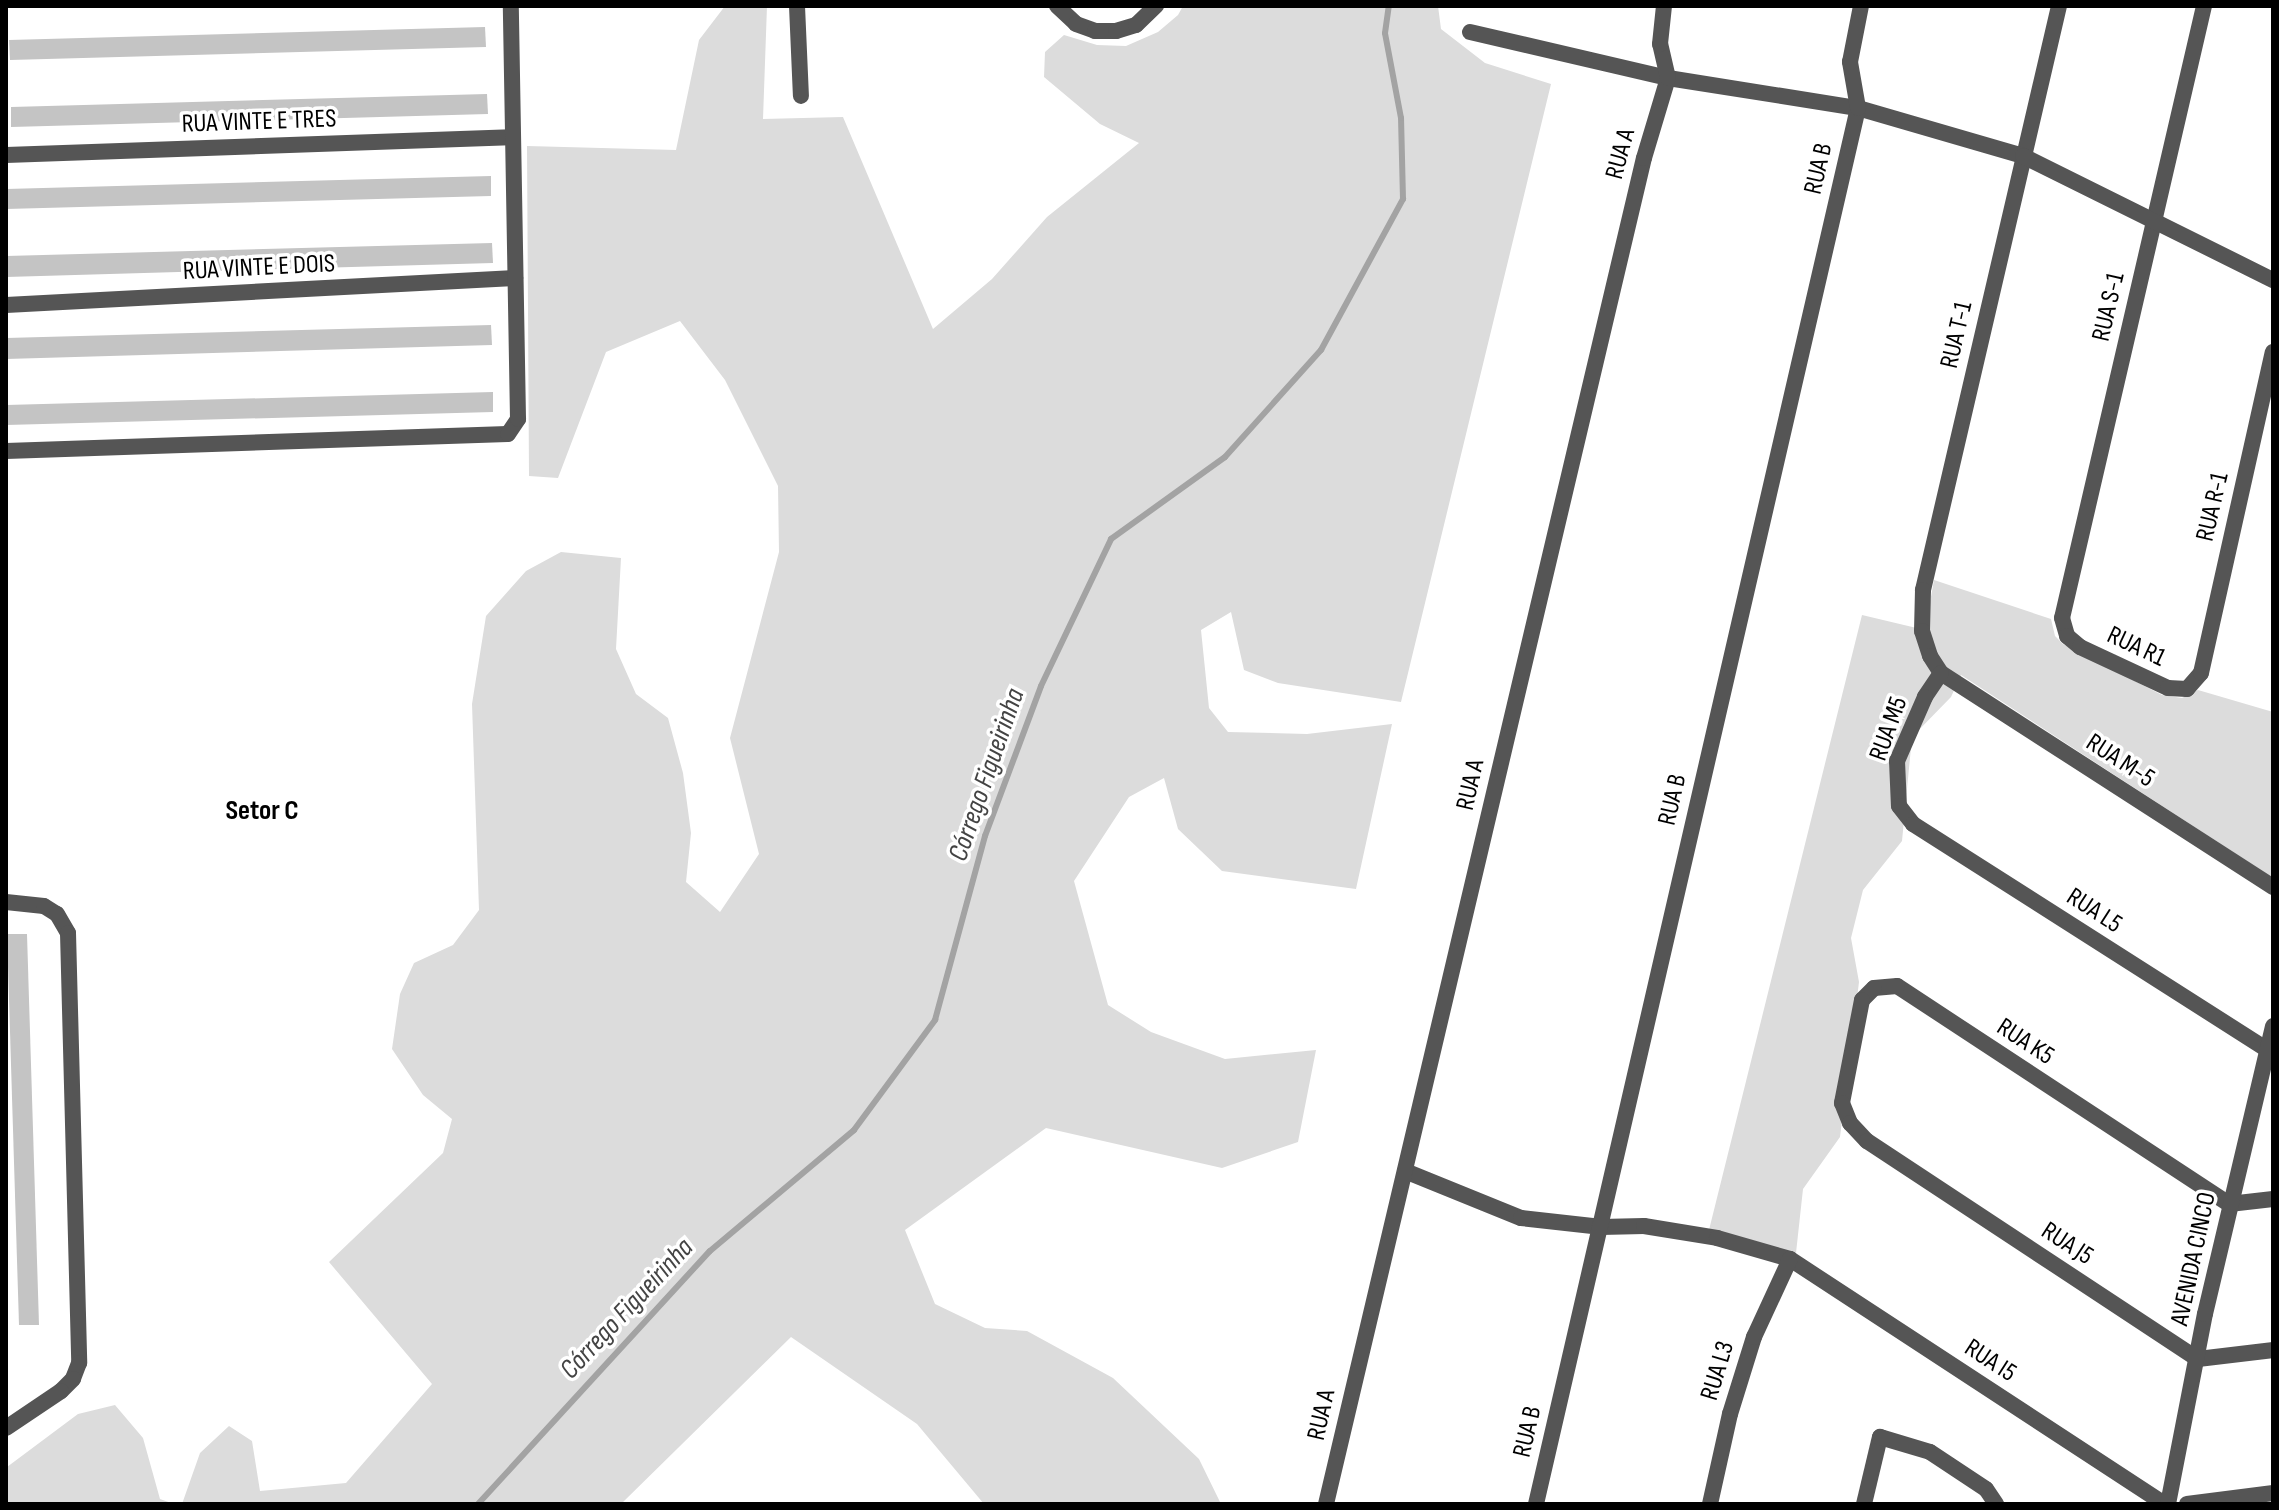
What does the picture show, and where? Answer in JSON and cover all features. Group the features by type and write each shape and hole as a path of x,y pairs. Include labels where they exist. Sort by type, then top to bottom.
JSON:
{"street":[{"path":"6,451 508,434 518,419 511,6"},
{"path":"797,6 801,96"},
{"path":"1057,6 1076,24 1095,31 1116,31 1136,25 1156,6"},
{"path":"1664,6 1660,44 1668,78"},
{"name":"RUA B","path":"1536,1504 1858,108 1850,62 1861,6"},
{"name":"RUA T-1","path":"1941,673 1930,656 1922,631 1923,590 2059,6"},
{"name":"RUA S-1","path":"2062,618 2204,6"},
{"path":"1470,32 1668,78 1858,108 2023,156 2273,280"},
{"name":"RUA A","path":"1326,1504 1644,158 1668,78"},
{"name":"RUA VINTE E TRES","path":"6,155 513,137"},
{"name":"RUA VINTE E DOIS","path":"6,305 515,278"},
{"name":"RUA R-1","path":"2201,673 2273,352"},
{"name":"RUA R1","path":"2062,618 2067,636 2080,647 2168,688 2187,689 2201,673"},
{"name":"RUA M5","path":"1899,806 1897,761 1925,697 1941,673"},
{"name":"RUA M-5","path":"1941,673 2273,887"},
{"name":"RUA L5","path":"1899,806 1913,824 2270,1050"},
{"path":"6,902 44,906 57,914 68,933 79,1363 73,1379 61,1391 6,1428"},
{"name":"RUA K5","path":"1850,1123 1842,1103 1862,1000 1874,988 1897,986 2229,1204"},
{"name":"AVENIDA CINCO","path":"2166,1504 2229,1204 2270,1050 2273,1026"},
{"name":"RUA J5","path":"1850,1123 1867,1141 2198,1359"},
{"name":"RUA I5","path":"1405,1171 1521,1218 1601,1227 1644,1226 1717,1238 1790,1259 2166,1504"},
{"path":"2229,1204 2273,1199"},
{"name":"RUA L3","path":"1710,1504 1730,1414 1754,1337 1790,1259"},
{"path":"2198,1359 2273,1350"},
{"path":"1864,1504 1880,1437 1930,1452 1986,1489 1996,1504"},
{"path":"2187,1504 2273,1493"}],"shaded area":[{"path":"725,6 767,6 763,119 843,117 933,329 992,279 1047,217 1139,143 1100,124 1044,77 1045,52 1064,35 1097,45 1126,46 1158,32 1178,15 1183,6 1438,6 1441,29 1485,63 1551,84 1401,702 1278,683 1244,670 1231,612 1201,630 1209,708 1228,732 1307,734 1392,724 1356,889 1222,871 1178,829 1164,778 1129,797 1074,881 1108,1005 1151,1032 1225,1059 1316,1050 1298,1142 1222,1168 1046,1128 905,1230 935,1304 985,1328 1027,1331 1113,1378 1199,1459 1221,1504 984,1504 917,1424 791,1337 621,1504 182,1504 200,1453 229,1426 252,1441 260,1491 346,1483 432,1384 329,1262 443,1153 452,1119 423,1095 392,1049 400,994 414,963 453,945 479,910 472,704 486,616 526,571 561,552 621,558 616,649 636,694 668,718 683,773 691,833 686,882 720,912 759,854 730,738 779,552 778,486 725,380 680,321 606,352 558,478 529,476 527,146 676,150 699,40"},
{"path":"1934,580 2051,619 2055,636 2063,644 2162,695 2182,698 2198,690 2273,712 2273,878 1961,675 1951,697 1912,737 1902,841 1863,890 1851,938 1859,982 1840,1137 1803,1189 1796,1253 1709,1230 1862,615 1925,630"},
{"path":"115,1405 143,1438 160,1499 174,1504 6,1504 7,1467 78,1414"}],"building":[{"path":"485,27 486,47 10,60 9,40"},
{"path":"487,94 488,114 11,127 11,107"},
{"path":"491,176 491,196 6,209 6,189"},
{"path":"492,243 493,263 6,277 6,256"},
{"path":"491,325 492,345 6,359 6,338"},
{"path":"493,392 493,412 6,425 6,405"},
{"path":"7,934 27,934 39,1325 19,1325"}],"waterway":[{"name":"Córrego Figueirinha","path":"478,1504 710,1251 854,1130 935,1020 985,836 1041,686 1111,539 1225,457 1321,350 1403,199 1401,118 1385,33 1389,6"}],"district":[{"name":"Setor C","path":"262,811"}]}
